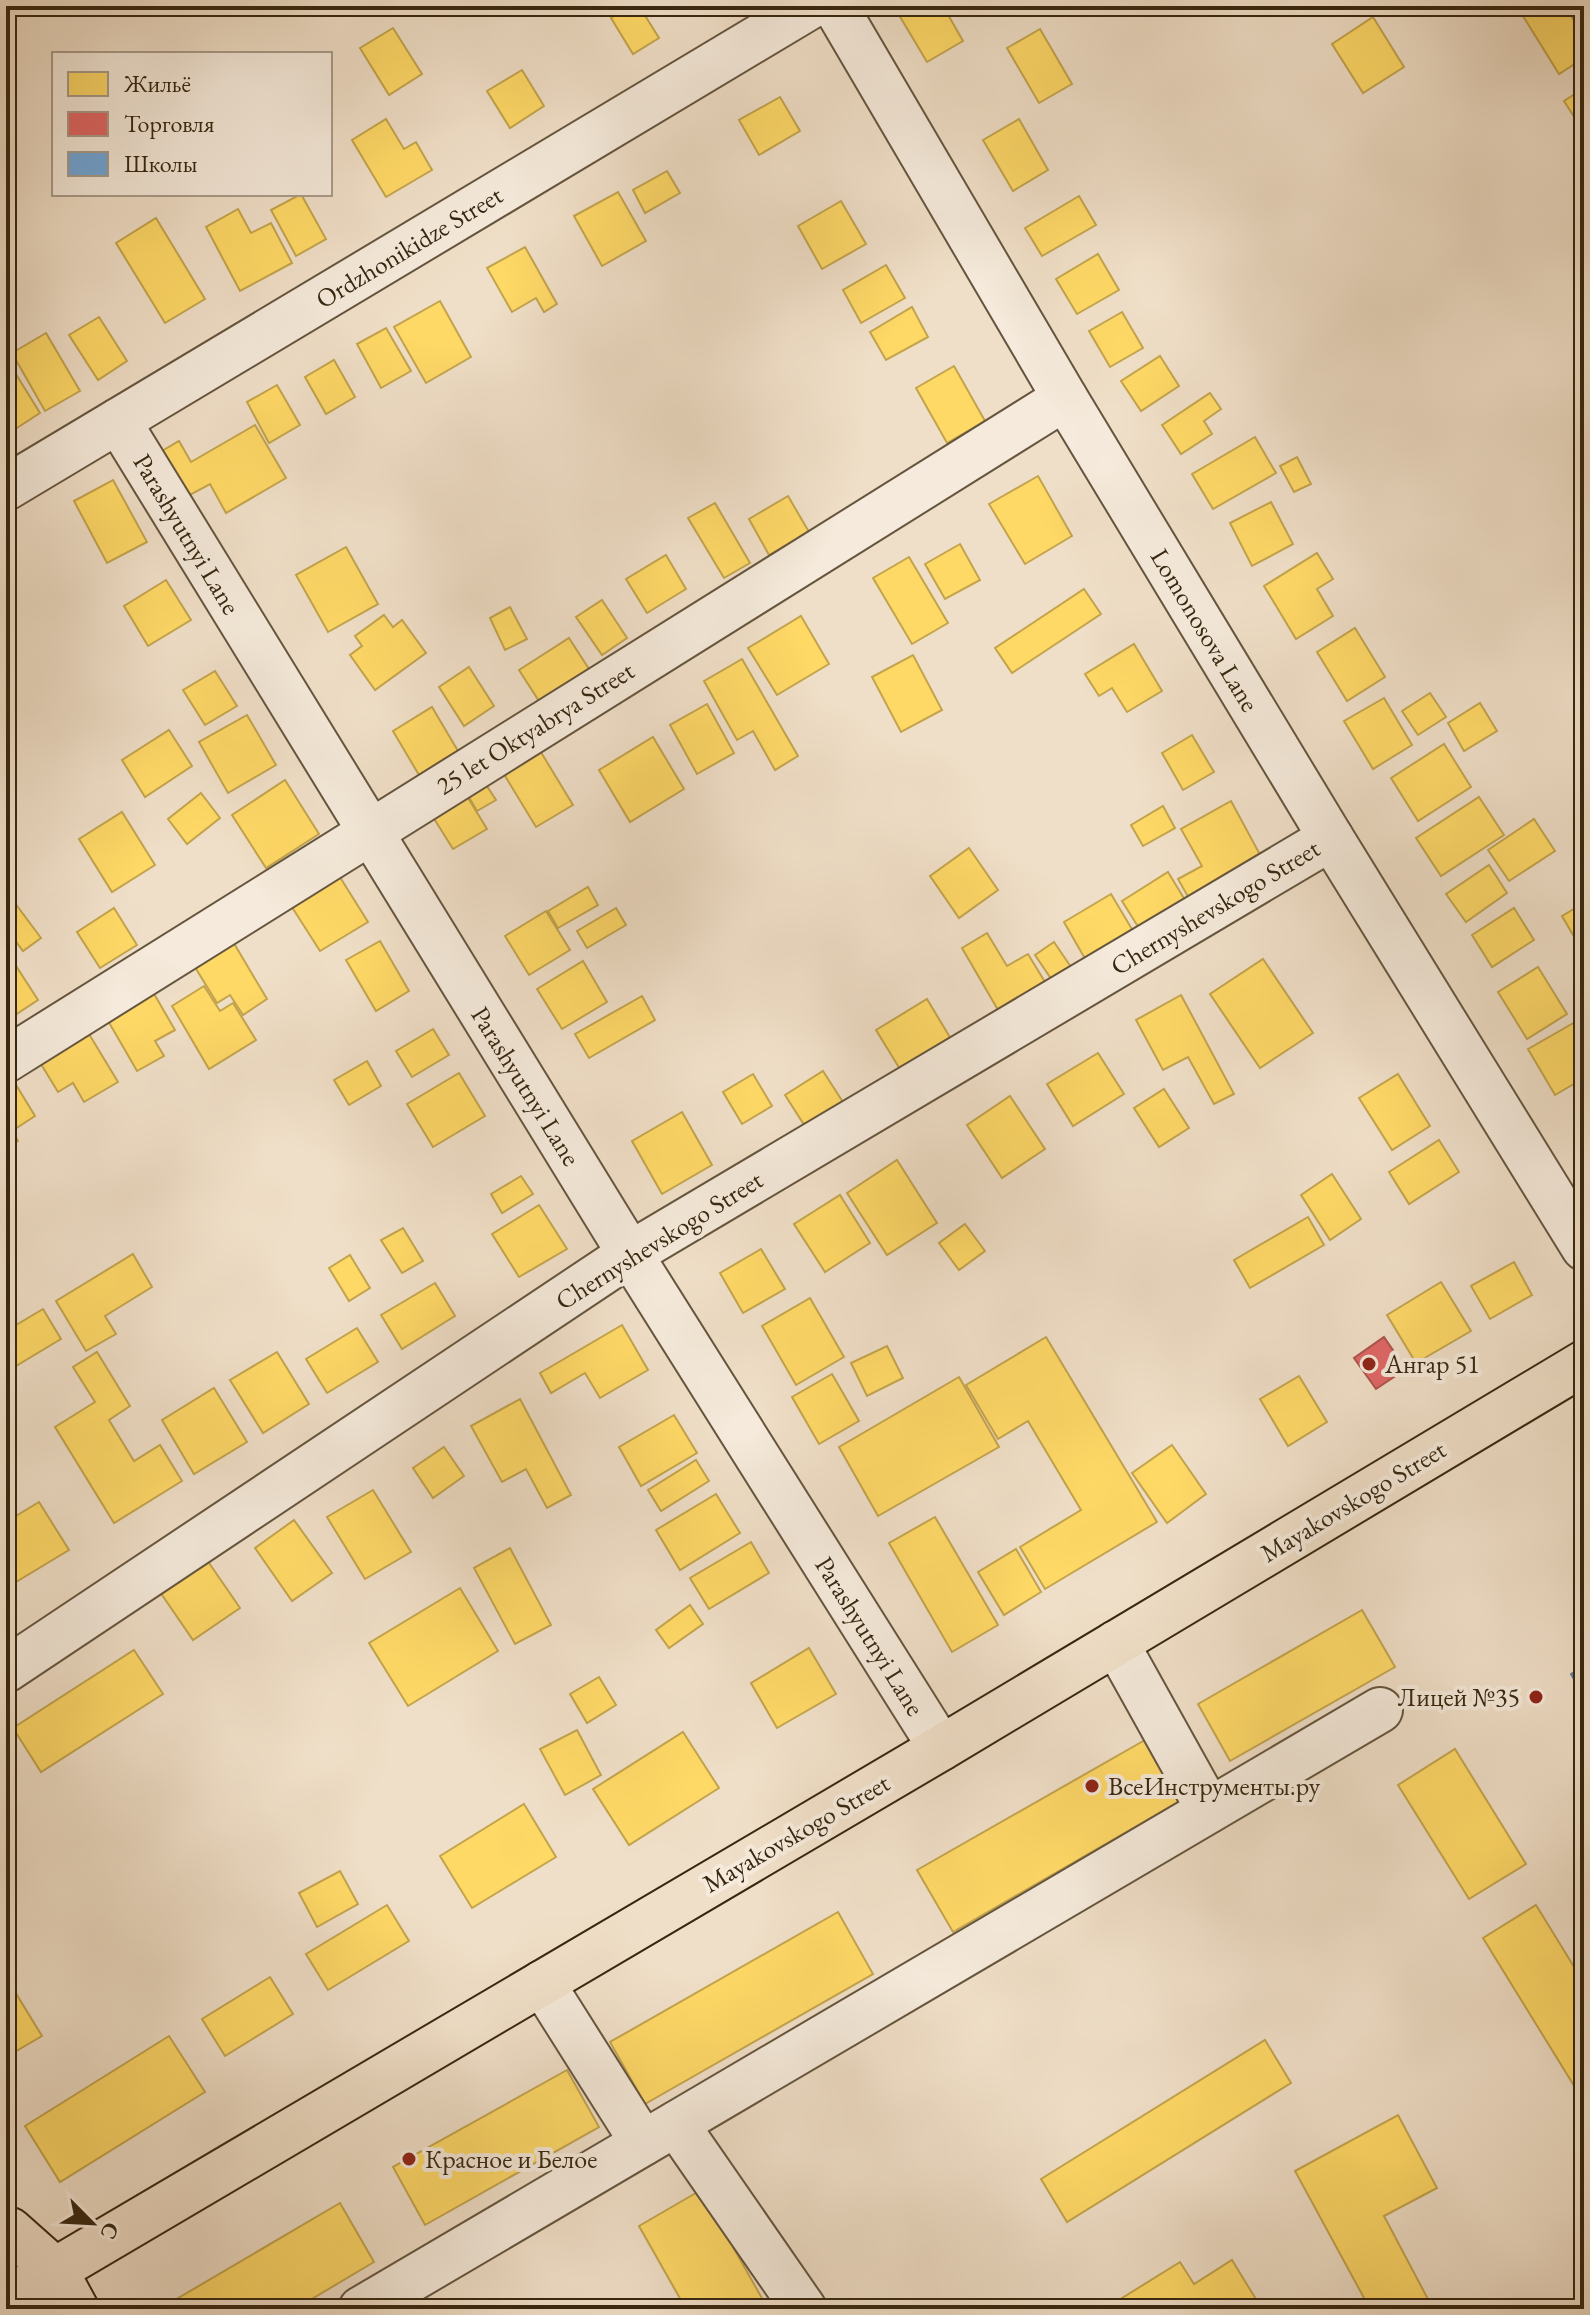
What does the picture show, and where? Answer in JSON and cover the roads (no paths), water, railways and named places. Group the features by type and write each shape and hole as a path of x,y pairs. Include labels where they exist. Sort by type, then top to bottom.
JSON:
{"main road":[{"name":"Mayakovskogo Street","path":"10,2302 55,2270 941,1748 1584,1363"},
{"path":"8,2226 55,2270 76,2309"},
{"path":"8,2226 10,2302"}],"street":[{"name":"Ordzhonikidze Street","path":"6,488 811,6"},
{"name":"Lomonosova Lane","path":"835,6 1065,398 1584,1248"},
{"name":"25 let Oktyabrya Street","path":"6,1060 1065,398"},
{"name":"Parashyutnyi Lane","path":"118,421 630,1254 941,1748"},
{"name":"Chernyshevskogo Street","path":"6,1670 630,1254 1331,838"},
{"path":"1116,1643 1209,1810"},
{"path":"361,2309 1380,1710"},
{"path":"542,1983 659,2133 804,2309"}],"place":[{"name":"Ангар 51","path":"1369,1364"},
{"name":"Лицей №35","path":"1536,1697"},
{"name":"ВсеИнструменты.ру","path":"1092,1786"},
{"name":"Красное и Белое","path":"409,2159"}]}
